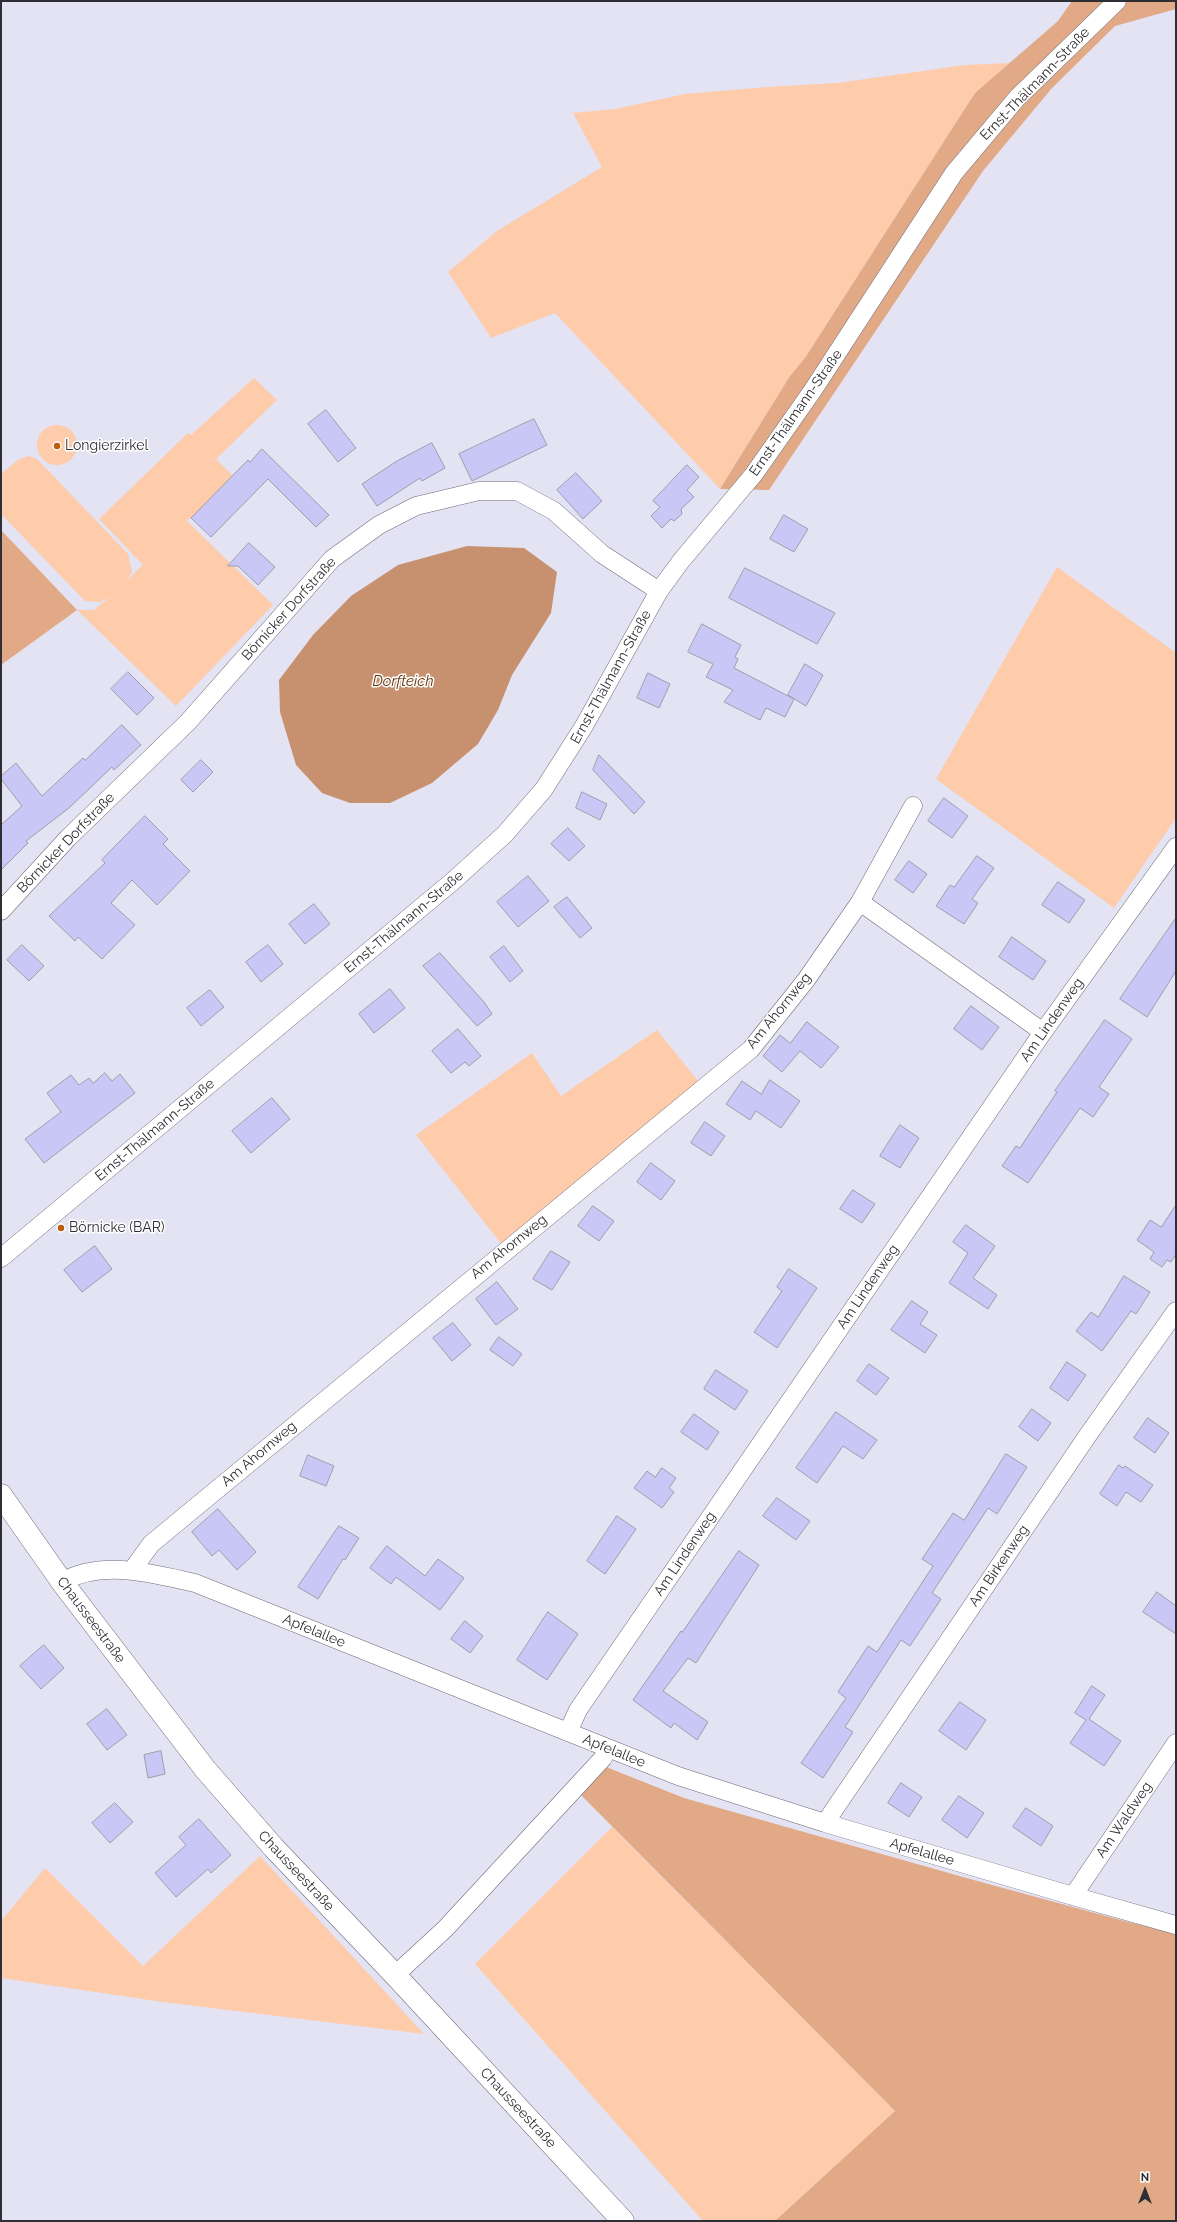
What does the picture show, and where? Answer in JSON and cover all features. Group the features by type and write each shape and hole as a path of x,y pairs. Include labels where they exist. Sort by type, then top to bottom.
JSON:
{"main road":[{"name":"Chausseestraße","path":"1,1495 62,1582 205,1769 274,1848 395,1975 622,2221"}],"street":[{"name":"Ernst-Thälmann-Straße","path":"1,1258 447,886 505,834 544,789 584,726 659,591 681,561 759,468 814,390 954,173 1018,98 1117,1"},
{"name":"Börnicker Dorfstraße","path":"1,911 68,838 188,722 332,559 379,525 416,506 479,491 516,491 554,512 602,554 659,591"},
{"name":"Am Ahornweg","path":"133,1569 151,1544 751,1049 806,980 860,902 913,806"},
{"name":"Am Lindenweg","path":"568,1732 578,1710 1042,1032 1176,847"},
{"path":"860,902 1042,1032"},
{"name":"Am Birkenweg","path":"825,1824 1088,1435 1176,1311"},
{"name":"Apfelallee","path":"62,1582 76,1574 133,1569 196,1583 607,1749 678,1776 825,1824 1176,1925"},
{"name":"Am Waldweg","path":"1073,1896 1176,1743"},
{"path":"395,1975 445,1929 603,1758 607,1749"}],"shaded area":[{"path":"1072,1 1176,1 1176,9 1115,26 1052,88 983,171 769,490 720,489 790,376 805,358 975,93 1058,21"},
{"path":"1010,63 975,93 805,358 790,376 720,489 555,313 491,338 448,272 497,231 602,167 573,113 615,109 685,94 837,83 965,65"},
{"path":"254,378 277,400 216,459 233,476 191,518 186,520 273,605 176,706 77,610 94,610 110,597 100,602 85,601 1,514 1,474 18,460 29,456 37,459 128,554 132,572 127,580 143,565 99,519 188,433 191,435"},
{"name":"Longierzirkel","path":"53,425 61,425 68,428 74,434 77,445 74,456 68,462 61,465 53,465 46,462 40,456 37,449 37,441 40,434 46,428"},
{"path":"1,530 77,610 1,665"},
{"path":"1057,567 1176,653 1176,818 1114,908 936,779"},
{"path":"657,1030 698,1081 502,1245 416,1135 532,1053 561,1096"},
{"path":"606,1767 684,1798 970,1879 1128,1922 1176,1933 1176,2221 775,2221 895,2111 581,1795"},
{"path":"612,1827 895,2111 775,2221 703,2221 475,1964"},
{"path":"260,1856 424,2034 163,2002 1,1978 1,1921 45,1868 143,1966"}],"water":[{"name":"Dorfteich","path":"467,546 524,548 557,572 551,613 512,675 498,710 478,744 432,783 390,803 350,803 322,793 296,765 280,712 279,680 313,635 351,596 398,565"}],"building":[{"path":"326,410 356,448 338,462 308,424"},
{"path":"534,419 547,445 472,481 459,454"},
{"path":"432,443 445,468 422,481 420,478 377,506 362,484 397,461"},
{"path":"262,449 329,515 316,527 268,479 211,537 191,518 248,460 250,462"},
{"path":"687,465 699,477 687,490 694,497 681,509 682,514 674,521 671,519 662,528 651,516 660,507 653,501"},
{"path":"576,473 602,501 583,519 557,490"},
{"path":"784,515 808,529 794,552 770,539"},
{"path":"249,543 275,567 258,585 238,566 228,566"},
{"path":"745,568 835,613 817,644 729,598"},
{"path":"702,624 741,645 735,657 738,659 734,668 794,699 785,717 766,708 760,720 724,702 733,690 706,677 713,664 688,652"},
{"path":"805,664 823,675 806,706 788,695"},
{"path":"128,672 154,698 137,715 111,689"},
{"path":"648,673 670,684 659,708 637,698"},
{"path":"122,725 141,745 114,770 112,767 69,808 26,841 28,843 1,870 1,825 22,806 1,779 1,776 16,763 42,796 83,758 85,760"},
{"path":"599,755 645,802 634,814 593,770"},
{"path":"201,760 213,772 193,792 181,780"},
{"path":"582,792 607,804 600,820 576,808"},
{"path":"944,798 968,816 952,838 928,821"},
{"path":"145,816 168,839 163,844 190,871 157,905 132,880 111,903 135,925 102,959 78,937 75,941 49,916 105,863 102,860"},
{"path":"568,828 585,846 569,861 551,844"},
{"path":"977,856 994,868 972,899 978,903 964,924 936,906 950,885 954,887"},
{"path":"909,861 927,874 913,893 895,880"},
{"path":"528,876 549,901 518,927 497,902"},
{"path":"1058,882 1085,900 1069,923 1042,905"},
{"path":"567,897 592,928 580,938 554,907"},
{"path":"314,904 330,924 305,944 289,924"},
{"path":"1176,918 1176,971 1147,1017 1120,999"},
{"path":"1012,937 1046,961 1033,980 999,957"},
{"path":"22,945 44,966 29,981 7,960"},
{"path":"268,945 283,964 261,982 246,962"},
{"path":"504,946 523,971 510,982 490,957"},
{"path":"440,953 484,1002 492,1014 477,1026 423,966"},
{"path":"390,989 405,1008 374,1033 359,1014"},
{"path":"210,990 224,1007 201,1026 187,1008"},
{"path":"971,1006 999,1027 982,1050 954,1029"},
{"path":"1105,1020 1132,1039 1099,1087 1109,1094 1093,1117 1080,1108 1028,1183 1002,1166 1016,1146 1020,1148 1057,1092 1055,1091"},
{"path":"807,1022 839,1047 821,1068 800,1051 782,1072 763,1056 780,1035 790,1043"},
{"path":"458,1029 481,1056 469,1066 465,1062 451,1073 432,1051"},
{"path":"105,1073 112,1081 120,1074 135,1093 44,1163 25,1139 61,1112 47,1093 71,1075 79,1085 89,1078 93,1083"},
{"path":"770,1080 800,1101 781,1128 756,1111 750,1120 726,1104 742,1081 761,1094"},
{"path":"272,1098 290,1119 251,1153 232,1131"},
{"path":"705,1122 725,1136 711,1156 691,1143"},
{"path":"900,1125 919,1138 900,1168 880,1156"},
{"path":"651,1163 675,1181 661,1200 637,1182"},
{"path":"853,1190 875,1204 862,1223 840,1209"},
{"path":"1176,1205 1176,1254 1171,1262 1167,1260 1162,1267 1150,1259 1154,1252 1137,1240 1150,1220 1161,1227"},
{"path":"593,1206 614,1221 599,1241 578,1226"},
{"path":"966,1225 995,1246 973,1278 997,1295 988,1309 949,1283 968,1253 953,1242"},
{"path":"95,1246 112,1269 82,1292 64,1270"},
{"path":"551,1251 570,1262 552,1290 533,1279"},
{"path":"789,1269 817,1288 777,1348 754,1332 782,1291 777,1287"},
{"path":"1124,1276 1150,1292 1136,1314 1131,1311 1102,1351 1076,1331 1091,1312 1098,1317"},
{"path":"497,1282 518,1309 496,1325 476,1299"},
{"path":"912,1301 928,1312 920,1324 937,1335 925,1353 891,1330"},
{"path":"453,1323 471,1345 452,1361 433,1338"},
{"path":"499,1337 522,1354 513,1366 490,1350"},
{"path":"1067,1362 1086,1375 1068,1401 1050,1388"},
{"path":"869,1364 889,1378 876,1395 857,1381"},
{"path":"716,1370 748,1391 735,1410 704,1389"},
{"path":"1032,1409 1051,1423 1038,1441 1019,1427"},
{"path":"836,1412 877,1440 863,1459 843,1446 817,1483 796,1468"},
{"path":"694,1414 719,1432 707,1450 681,1432"},
{"path":"1148,1418 1169,1433 1155,1453 1134,1438"},
{"path":"1006,1454 1027,1467 997,1514 988,1508 932,1593 941,1599 910,1646 901,1640 845,1727 853,1732 823,1778 801,1763 846,1698 838,1692 868,1646 877,1652 933,1566 922,1559 953,1513 964,1520"},
{"path":"308,1455 334,1466 326,1486 300,1476"},
{"path":"1119,1465 1123,1468 1125,1466 1153,1485 1141,1502 1126,1492 1117,1506 1100,1494"},
{"path":"662,1468 676,1478 669,1488 674,1492 662,1508 634,1488 647,1471 655,1477"},
{"path":"777,1498 810,1521 796,1540 763,1516"},
{"path":"218,1509 256,1552 237,1570 219,1550 212,1556 192,1532"},
{"path":"617,1516 636,1529 605,1574 587,1561"},
{"path":"339,1526 359,1538 345,1560 343,1559 318,1599 298,1587"},
{"path":"387,1546 425,1576 438,1559 464,1578 440,1610 396,1577 391,1584 370,1568"},
{"path":"739,1551 759,1565 696,1663 688,1658 663,1691 708,1722 697,1740 674,1723 671,1728 633,1700"},
{"path":"1157,1592 1176,1606 1176,1634 1143,1612"},
{"path":"548,1612 578,1634 547,1680 517,1660"},
{"path":"465,1621 483,1636 470,1653 451,1639"},
{"path":"44,1645 64,1668 41,1689 20,1666"},
{"path":"1092,1686 1105,1695 1089,1719 1121,1741 1104,1766 1070,1743 1086,1720 1075,1713"},
{"path":"960,1702 986,1720 966,1750 939,1731"},
{"path":"107,1709 127,1735 107,1750 87,1724"},
{"path":"161,1751 165,1774 148,1778 144,1755"},
{"path":"901,1783 922,1797 909,1817 888,1803"},
{"path":"959,1796 984,1813 967,1838 942,1820"},
{"path":"115,1803 133,1822 110,1843 92,1823"},
{"path":"1026,1808 1053,1826 1041,1846 1013,1827"},
{"path":"199,1819 231,1855 211,1873 208,1869 176,1897 155,1873 186,1845 179,1837"}],"place":[{"name":"Longierzirkel","path":"57,446"},
{"name":"Börnicke (BAR)","path":"61,1228"}]}
